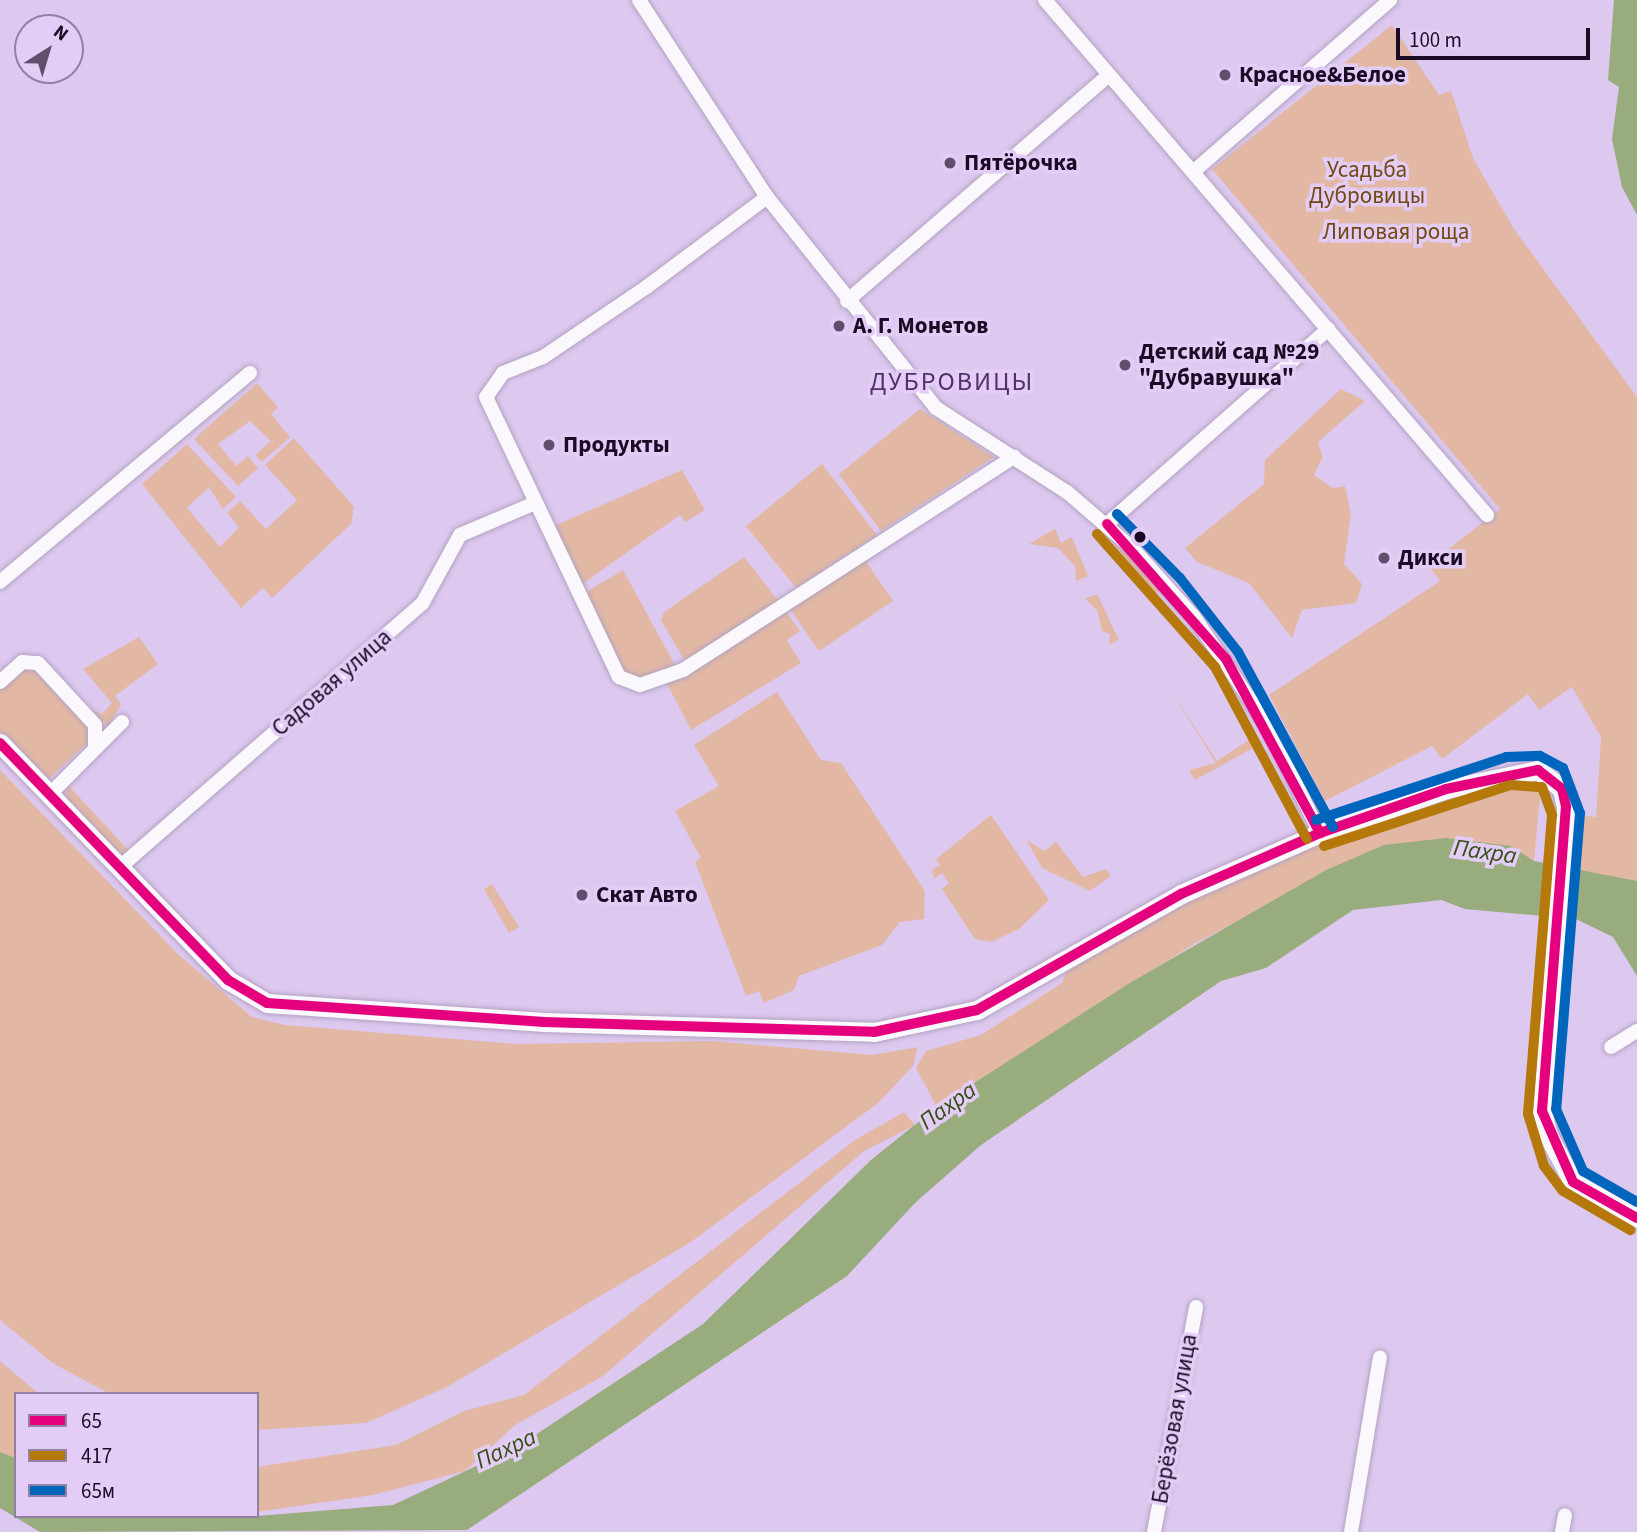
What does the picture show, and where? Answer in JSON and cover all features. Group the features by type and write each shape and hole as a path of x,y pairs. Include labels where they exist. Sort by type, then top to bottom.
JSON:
{"main road":[{"path":"0,743 228,980 267,1003 544,1022 874,1032 977,1010 1181,894 1320,833 1526,769 1553,777 1566,813 1542,1111 1557,1160 1594,1199 1637,1218"}],"street":[{"path":"639,0 767,197 847,301 936,408 1014,457 1107,524 1169,587 1226,659 1272,734 1320,833"},
{"path":"1045,0 1487,515"},
{"path":"1193,172 1390,0"},
{"path":"847,301 1109,75"},
{"path":"767,197 648,286 491,382 492,413 608,662 619,677 640,685 683,670 1014,457"},
{"path":"1107,524 1328,329"},
{"path":"0,582 250,373"},
{"name":"Садовая улица","path":"120,867 422,604 460,535 535,503"},
{"path":"0,682 22,662 38,663 95,724 95,745"},
{"path":"50,794 95,745 122,722"},
{"path":"1611,1047 1637,1031"},
{"name":"Берёзовая улица","path":"1154,1532 1195,1307"},
{"path":"1351,1532 1380,1357"},
{"path":"1562,1532 1565,1515"}],"green space":[{"name":"Усадьба Дубровицы","path":"1392,25 1439,95 1451,91 1473,158 1514,229 1637,397 1637,881 1579,871 1579,815 1596,817 1601,737 1572,687 1539,710 1528,694 1442,759 1432,746 1325,801 1269,695 1440,581 1428,565 1500,509 1212,169"},
{"path":"257,383 278,407 271,414 290,437 262,462 255,455 271,441 250,421 218,444 236,466 248,456 258,468 238,486 194,439"},
{"path":"1341,389 1365,401 1318,442 1323,457 1314,475 1333,488 1345,486 1351,514 1344,564 1362,584 1356,603 1302,610 1292,638 1249,583 1197,562 1185,548 1264,484 1265,460"},
{"path":"920,409 994,457 881,531 839,474"},
{"path":"294,438 354,507 351,524 272,598 263,588 241,608 142,484 187,444 236,497 223,509 209,487 187,508 220,547 239,527 227,513 240,501 266,529 297,500 265,465"},
{"path":"822,464 877,535 796,588 746,526"},
{"path":"682,470 705,510 685,522 680,515 582,584 554,526"},
{"path":"1055,529 1061,543 1072,537 1088,576 1076,581 1075,566 1058,548 1029,544"},
{"path":"1114,546 1121,546 1161,589 1155,594"},
{"path":"744,557 780,603 691,660 683,658 661,620 664,612"},
{"path":"865,560 893,601 819,651 790,609"},
{"path":"623,570 676,667 640,680 623,674 586,592"},
{"path":"1097,594 1119,640 1109,645 1110,634 1102,631 1097,610 1085,599"},
{"path":"785,610 800,631 787,640 801,663 691,730 667,684"},
{"path":"139,637 158,664 115,696 121,704 108,727 93,710 102,714 112,703 83,669"},
{"path":"29,662 97,734 49,779 0,733 0,689"},
{"path":"1170,689 1217,761 1249,740 1257,746 1195,780 1189,770 1216,763"},
{"path":"777,692 821,760 841,763 925,891 924,919 900,922 882,945 799,976 794,990 764,1003 759,991 746,996 695,862 701,858 675,811 719,786 694,745"},
{"path":"1526,769 1541,785 1534,861 1511,846 1384,845 1194,944 937,1107 916,1068 926,1051 981,1035 1062,983 1072,956 1244,865"},
{"path":"0,770 179,955 252,1017 285,1025 517,1044 712,1041 873,1055 918,1047 913,1066 878,1103 691,1242 447,1387 366,1423 259,1430 259,1392 106,1392 54,1364 0,1320"},
{"path":"67,784 130,852 119,855 66,800"},
{"path":"991,815 1049,900 1019,929 991,942 975,939 942,889 949,883 942,873 934,879 932,870 940,865 936,859"},
{"path":"1026,839 1044,851 1056,842 1083,877 1106,869 1111,876 1090,891 1042,868"},
{"path":"492,884 519,927 509,933 484,889"},
{"path":"904,1112 915,1125 864,1151 603,1376 515,1425 465,1471 373,1495 259,1512 259,1467 396,1445 464,1411 524,1395 855,1140"},
{"path":"0,1361 37,1392 14,1392 14,1457 0,1452"}],"water":[{"path":"1614,0 1637,0 1637,215 1622,187 1612,139 1619,87 1608,80"},
{"name":"Пахра","path":"1446,838 1511,846 1534,861 1637,881 1637,976 1613,937 1576,919 1465,909 1441,900 1353,910 1266,968 1221,981 981,1145 916,1202 847,1276 467,1530 40,1532 17,1518 259,1518 259,1516 393,1505 517,1447 703,1324 871,1160 937,1107 1128,984 1326,870 1384,845"},
{"path":"0,1452 14,1457 14,1516 0,1508"}],"pier":[{"path":"1548,861 1575,867 1571,922 1542,920"}],"transit line":[{"name":"65м","path":"1117,514 1180,578 1238,652 1333,827"},
{"name":"65","path":"1107,524 1226,659 1320,833"},
{"name":"417","path":"1097,534 1215,667 1307,839"},
{"name":"65","path":"0,743 228,980 267,1003 544,1022 874,1032 977,1010 1181,894 1320,833 1446,789 1538,770 1562,789 1566,806 1542,1111 1573,1182 1637,1218"},
{"name":"65м","path":"1316,820 1506,757 1540,756 1563,768 1580,813 1556,1109 1583,1171 1637,1202"},
{"name":"417","path":"1324,846 1511,785 1542,787 1552,815 1528,1114 1544,1166 1563,1191 1630,1230"}],"place":[{"name":"Красное&Белое","path":"1225,75"},
{"name":"Пятёрочка","path":"950,163"},
{"name":"А. Г. Монетов","path":"839,326"},
{"name":"Детский сад №29 \"Дубравушка\"","path":"1125,365"},
{"name":"Продукты","path":"549,445"},
{"name":"Дикси","path":"1384,558"},
{"name":"Скат Авто","path":"582,895"}],"district":[{"name":"ДУБРОВИЦЫ","path":"952,382"}],"park label":[{"name":"Липовая роща","path":"1396,232"}]}
